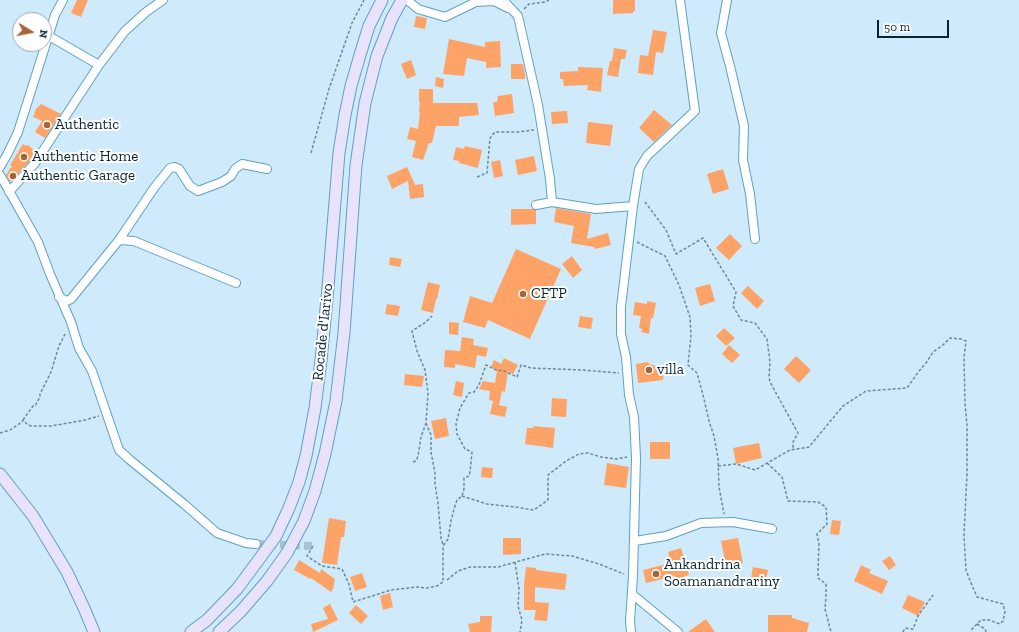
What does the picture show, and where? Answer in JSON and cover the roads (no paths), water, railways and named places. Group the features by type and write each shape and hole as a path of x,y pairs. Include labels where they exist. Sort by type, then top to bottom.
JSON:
{"main road":[{"name":"Rocade d'Iarivo","path":"191,632 207,620 237,589 276,536 299,482 306,456 315,408 327,299 339,153 345,115 351,86 369,26 382,0"},
{"name":"Rocade d'Iarivo","path":"219,632 241,611 267,581 287,553 304,521 315,491 325,454 336,401 344,333 356,165 365,103 377,56 392,18 402,0"},
{"path":"0,474 33,516 63,565 94,632"}],"street":[{"path":"52,24 63,0"},
{"path":"10,192 36,163 99,65 130,26 162,0"},
{"path":"407,0 418,8 444,17 476,2 494,2 515,13"},
{"path":"503,0 515,13 538,105 550,179 552,202"},
{"path":"631,632 630,621 633,576 636,458 634,417 629,395 626,357 621,334 621,307 639,169 647,156 695,111 680,0"},
{"path":"727,0 721,33 744,126 743,160 750,194 755,239"},
{"path":"52,38 99,65"},
{"path":"0,167 18,132 43,52"},
{"path":"59,297 66,301 71,299 118,240 154,188 170,168 174,167 179,169 190,186 198,190 222,182 231,176 235,169 242,164 267,169"},
{"path":"0,175 38,242 72,326 79,348 92,371 119,450 180,500 217,533 246,543 256,544"},
{"path":"536,205 552,202 596,209 633,206"},
{"path":"118,240 134,241 236,283"},
{"path":"634,541 666,536 701,523 734,522 772,529"},
{"path":"632,594 678,632"}],"tunnel":[{"path":"256,544 313,546"}],"place":[{"name":"Authentic","path":"47,125"},
{"name":"Authentic Home","path":"24,157"},
{"name":"Authentic Garage","path":"13,176"},
{"name":"CFTP","path":"523,294"},
{"name":"villa","path":"649,370"},
{"name":"Ankandrina Soamanandrariny","path":"656,574"}]}
